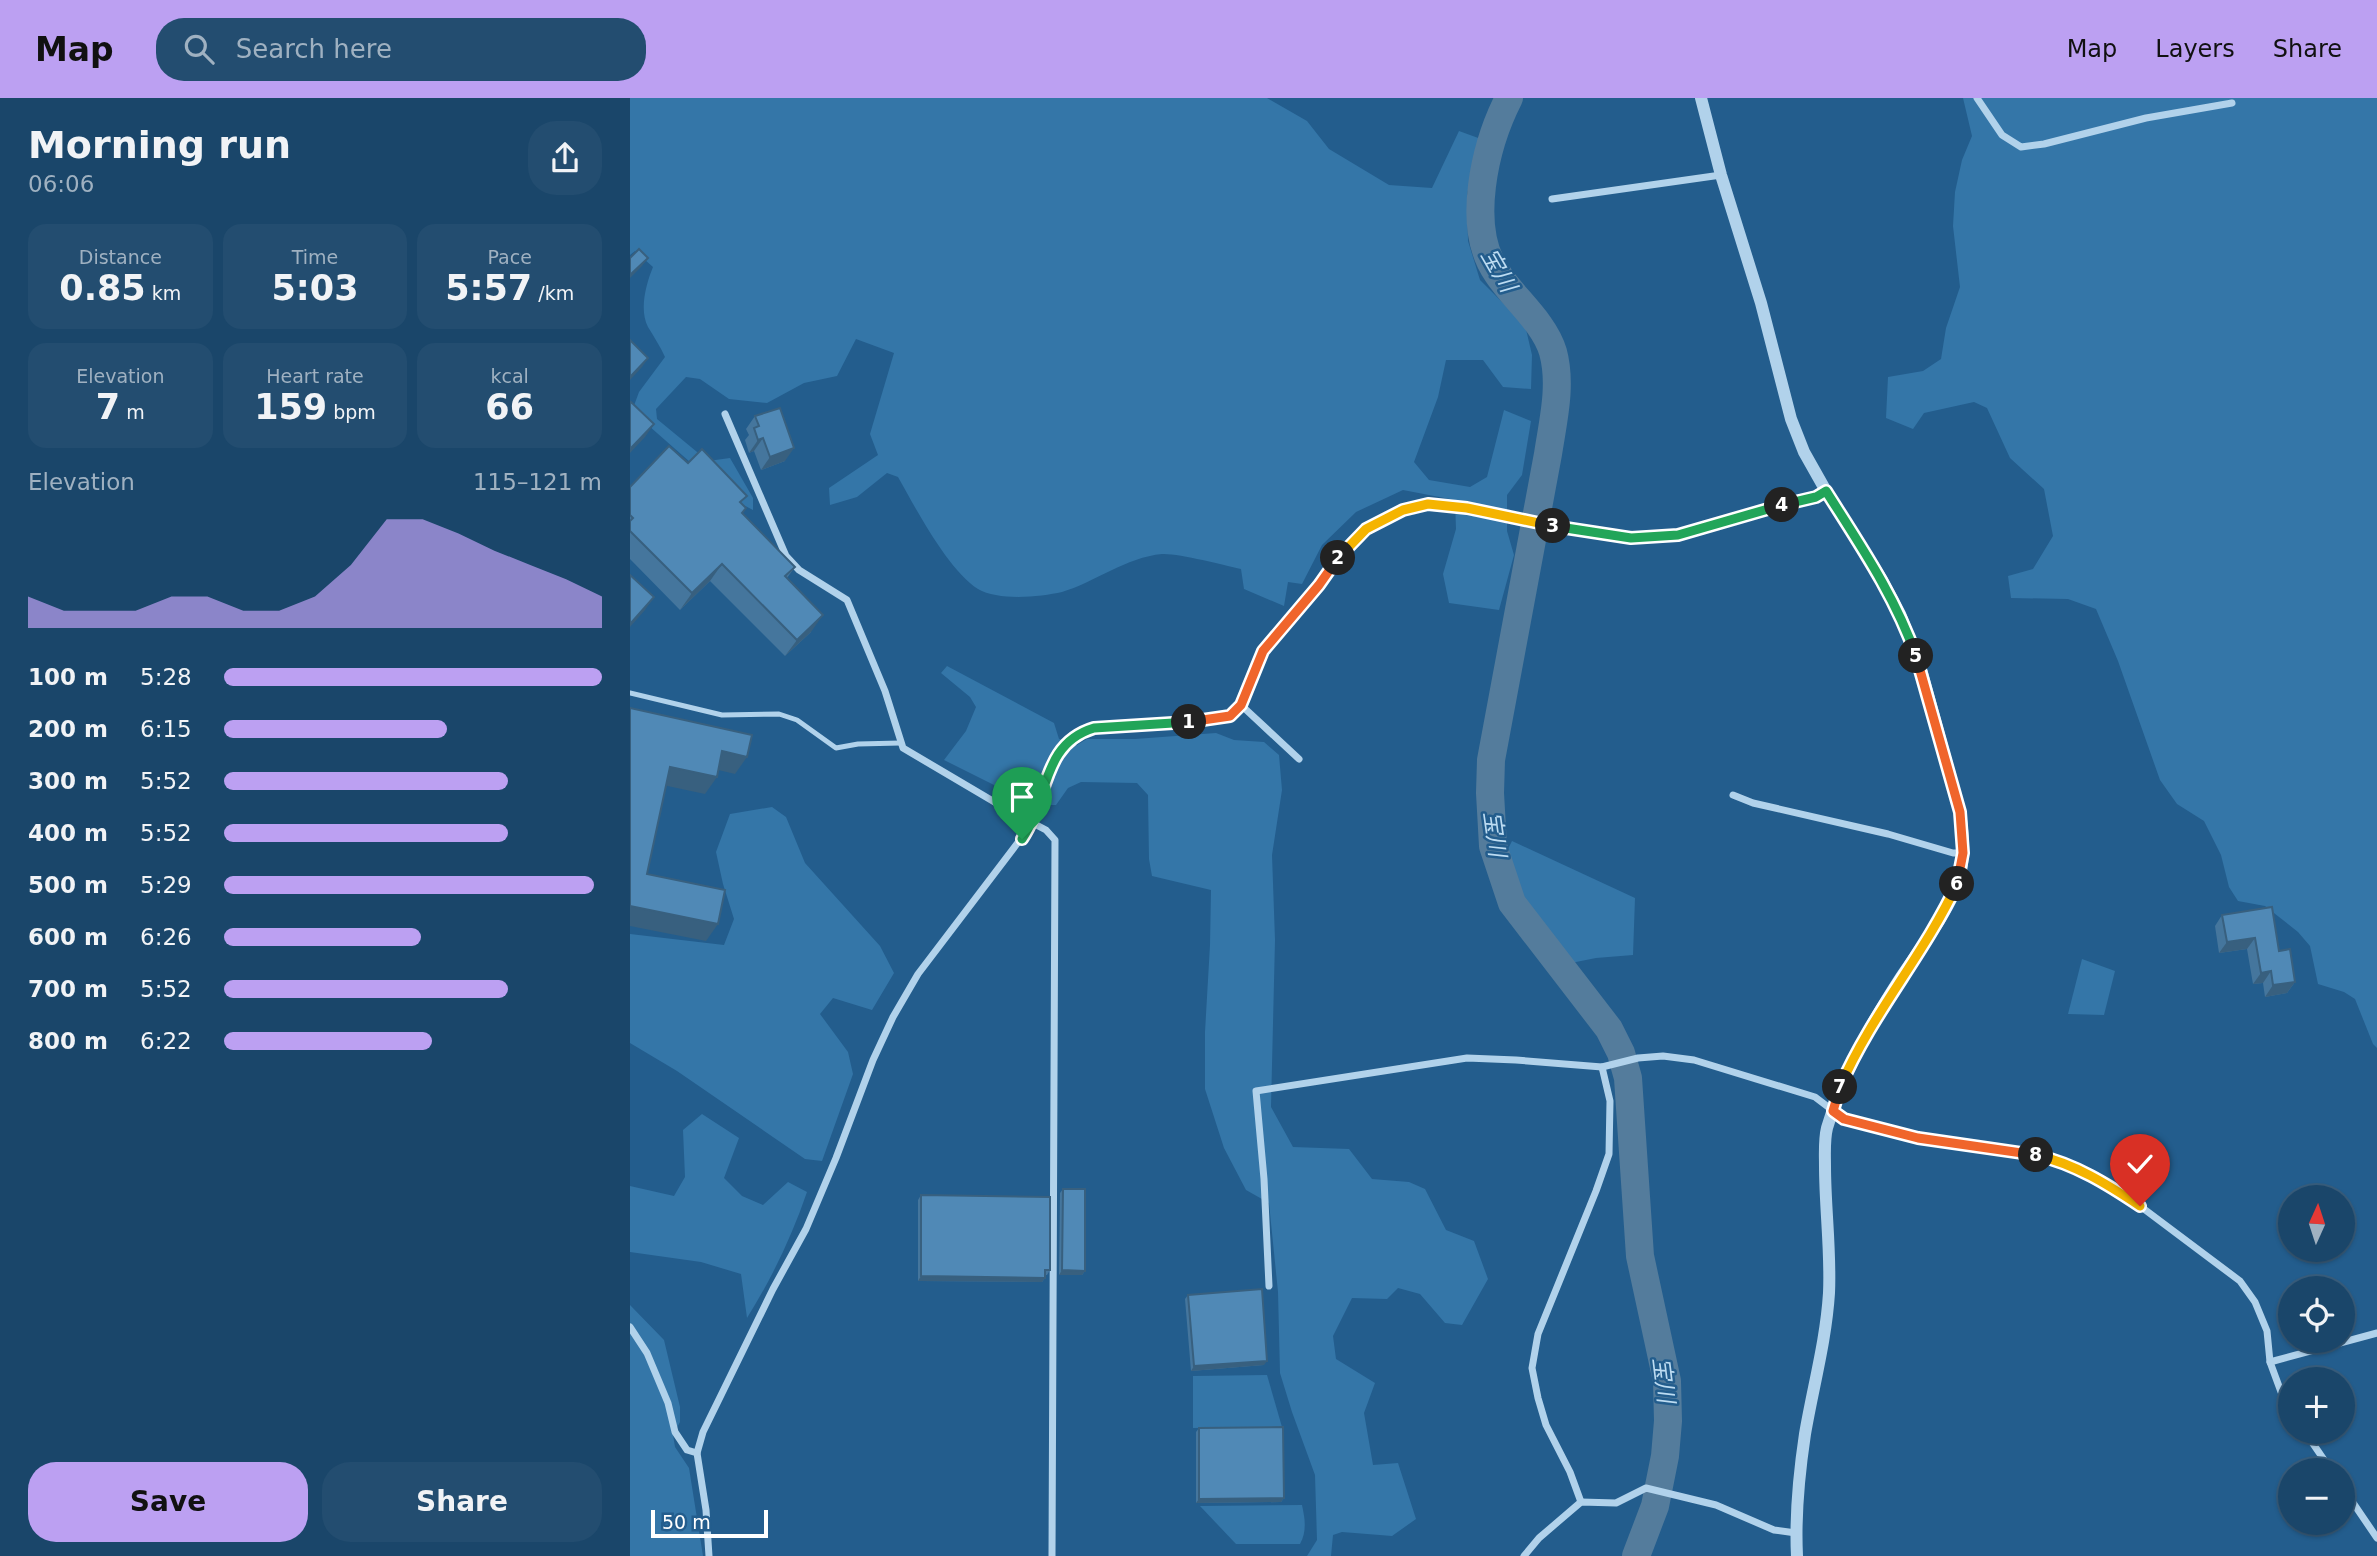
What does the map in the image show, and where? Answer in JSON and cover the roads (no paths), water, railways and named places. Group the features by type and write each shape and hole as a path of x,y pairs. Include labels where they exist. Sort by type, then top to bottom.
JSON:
{"street":[{"path":"1701,98 1721,175 1761,303 1791,419 1804,452 1826,491 1882,580 1912,645 1960,812 1963,853 1959,878 1947,904 1853,1056 1826,1132 1825,1194 1829,1289 1826,1333 1805,1434 1796,1533 1797,1556"},
{"path":"1977,98 2002,135 2021,147 2147,118 2232,103"},
{"path":"1552,199 1721,175"},
{"path":"725,414 786,556 799,570 847,600 885,691 902,748 1046,830 1055,840 1052,1556"},
{"path":"709,1556 706,1510 697,1453 703,1432 806,1228 893,1017 918,974 1032,824 1053,763 1063,745 1079,733 1094,728 1209,720 1230,716 1241,705 1263,651 1319,585 1343,551 1366,529 1403,510 1428,504 1467,508 1609,537 1631,538 1678,535 1816,497 1826,491"},
{"path":"1241,705 1299,759"},
{"path":"1733,795 1753,803 1888,834 1953,853 1963,853"},
{"path":"1269,1286 1264,1179 1256,1091 1467,1058 1602,1067 1638,1058 1663,1056 1694,1060 1815,1097 1844,1119 1918,1138 2046,1157 2087,1173 2140,1206 2240,1281 2255,1302 2267,1331 2270,1362 2278,1384"},
{"path":"1581,1503 1570,1472 1546,1425 1532,1368 1538,1334 1596,1191 1608,1154 1609,1101 1602,1067"},
{"path":"630,1327 647,1353 668,1403 675,1432 687,1450 697,1453"},
{"path":"2270,1362 2377,1333"},
{"path":"1524,1556 1539,1538 1581,1503 1616,1503 1646,1488 1716,1505 1774,1530 1796,1533"},
{"path":"2355,1506 2377,1538"}],"lane":[{"path":"630,694 722,715 779,714 797,720 836,748 858,744 900,743"}],"waterway":[{"name":"宝川","path":"1509,98 1492,139 1486,162 1480,210 1482,233 1487,254 1497,273 1549,341 1556,365 1557,390 1548,454 1491,760 1493,846 1512,903 1609,1029 1621,1053 1628,1078 1640,1256 1667,1381 1668,1421 1665,1456 1655,1506 1636,1556"}]}
